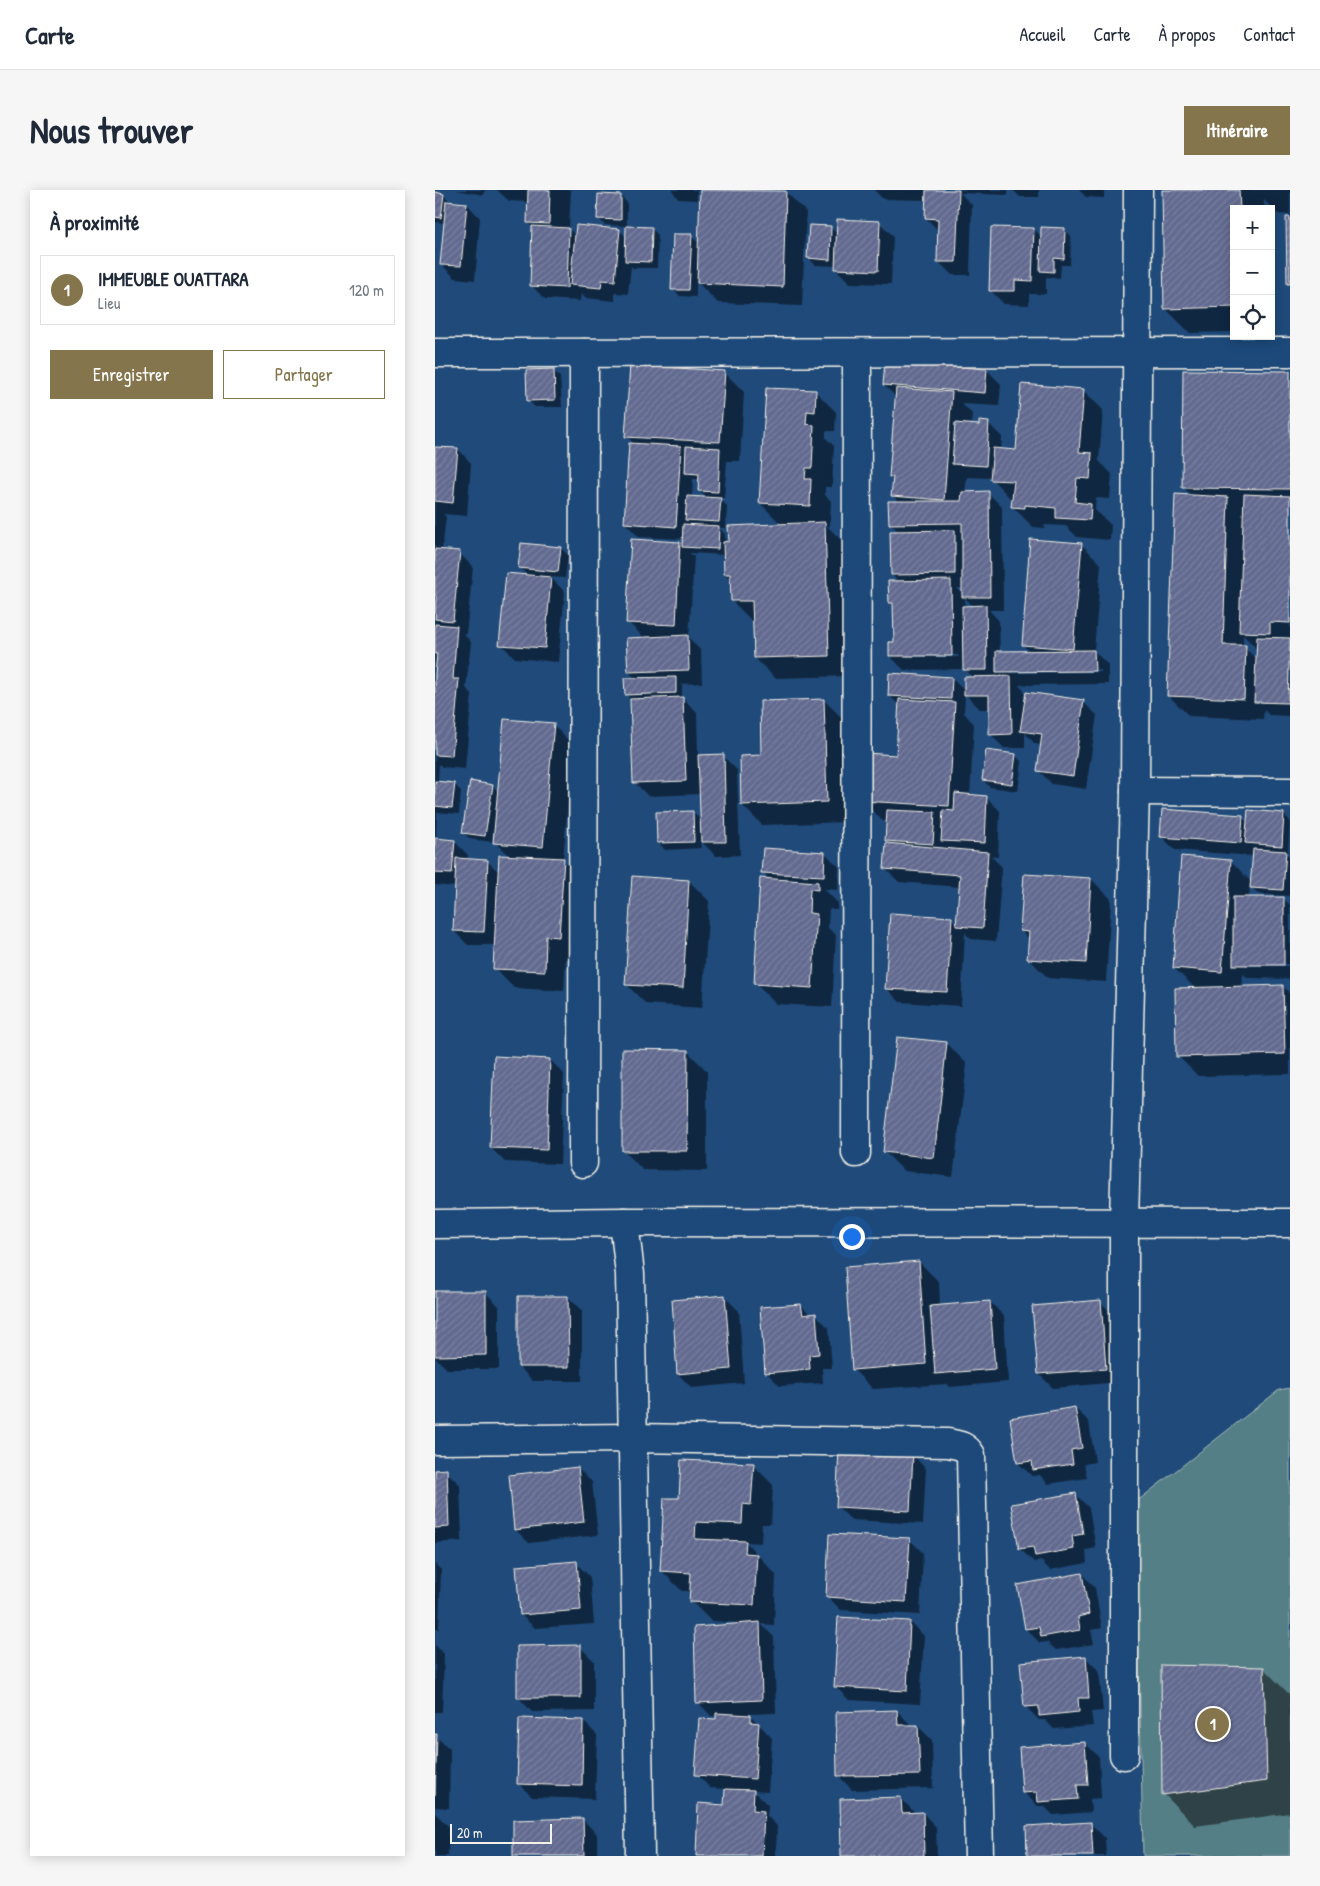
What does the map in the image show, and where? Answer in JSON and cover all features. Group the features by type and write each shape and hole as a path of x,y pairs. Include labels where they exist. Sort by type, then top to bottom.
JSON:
{"street":[{"path":"1124,1755 1124,1222 1135,791 1138,190"},
{"path":"583,1162 584,352"},
{"path":"856,1153 857,352"},
{"path":"435,353 1290,352"},
{"path":"1135,791 1290,792"},
{"path":"624,1222 630,1274 640,1856"},
{"path":"435,1224 624,1222 1290,1223"},
{"path":"435,1440 633,1438 948,1443 967,1448 971,1455 979,1856"}],"green space":[{"path":"1290,1388 1290,1856 1143,1856 1136,1502 1279,1390"}],"building":[{"path":"528,190 550,190 549,224 527,223"},
{"path":"700,190 786,191 783,287 697,283"},
{"path":"926,190 959,190 956,262 937,262 938,219 925,218"},
{"path":"1162,190 1239,190 1240,205 1230,205 1230,307 1164,309"},
{"path":"435,192 444,194 441,218 435,217"},
{"path":"598,194 621,195 621,220 597,219"},
{"path":"446,201 467,203 461,266 440,265"},
{"path":"1286,217 1290,217 1290,284 1287,284"},
{"path":"837,219 880,221 878,271 835,269"},
{"path":"576,225 620,229 615,281 602,280 601,288 570,285"},
{"path":"809,225 831,226 830,260 807,258"},
{"path":"532,226 569,228 567,288 530,286"},
{"path":"626,226 652,227 651,262 625,261"},
{"path":"991,227 1034,228 1032,281 1015,280 1015,291 989,291"},
{"path":"1041,227 1065,228 1064,259 1054,258 1054,272 1040,271"},
{"path":"673,234 692,234 689,290 671,290"},
{"path":"885,361 987,369 985,393 883,385"},
{"path":"630,365 725,371 720,442 625,437"},
{"path":"554,369 555,400 527,401 526,370"},
{"path":"1183,370 1290,371 1290,489 1182,488"},
{"path":"1021,384 1084,389 1079,452 1092,453 1090,479 1077,478 1075,502 1091,504 1090,520 1056,518 1056,508 1025,505 1025,508 1011,507 1014,481 990,480 993,448 1016,450"},
{"path":"766,388 816,390 815,412 807,411 806,424 814,425 812,468 806,468 805,479 811,479 810,506 759,503"},
{"path":"896,388 952,392 944,500 891,496 893,477 889,477"},
{"path":"979,421 989,422 986,466 952,464 955,423 979,425"},
{"path":"629,443 681,446 676,527 624,523"},
{"path":"686,446 720,448 718,492 698,491 699,474 685,473"},
{"path":"435,447 458,448 453,503 435,501"},
{"path":"989,491 990,597 962,597 962,523 889,524 888,501 961,501 962,492"},
{"path":"1175,494 1228,497 1223,645 1246,645 1244,699 1167,696"},
{"path":"1244,494 1290,496 1290,623 1270,622 1270,633 1239,632"},
{"path":"687,496 721,498 719,522 685,520"},
{"path":"825,522 829,656 754,658 752,601 731,601 730,574 724,574 723,542 729,541 728,526"},
{"path":"683,524 719,526 718,549 682,547"},
{"path":"955,530 955,574 891,575 890,531"},
{"path":"631,539 680,542 676,625 626,623"},
{"path":"1030,539 1082,543 1073,649 1022,645"},
{"path":"521,543 561,547 558,572 518,568"},
{"path":"435,549 460,551 453,621 435,619"},
{"path":"506,573 551,577 545,648 499,645"},
{"path":"951,580 952,656 889,656 889,642 894,642 893,603 889,603 888,581"},
{"path":"986,605 987,670 963,670 962,606"},
{"path":"435,624 457,626 453,679 459,679 452,756 435,755 435,674 437,654 435,654"},
{"path":"688,635 689,670 628,672 626,638"},
{"path":"1257,637 1290,638 1288,703 1254,702"},
{"path":"1094,650 1095,671 996,672 996,651"},
{"path":"889,673 952,677 951,699 888,696"},
{"path":"1011,676 1012,734 989,735 989,695 964,695 964,677"},
{"path":"676,677 676,693 625,695 624,678"},
{"path":"1026,692 1084,700 1073,776 1037,771 1042,734 1020,731"},
{"path":"683,697 686,781 633,783 630,699"},
{"path":"824,699 827,802 741,805 740,756 761,755 760,701"},
{"path":"899,699 955,702 949,806 862,801 865,753 896,755"},
{"path":"504,719 554,723 543,847 493,843"},
{"path":"986,750 1016,754 1012,784 982,780"},
{"path":"724,754 726,842 701,842 698,755"},
{"path":"435,781 455,783 452,808 435,806"},
{"path":"470,781 493,785 485,836 462,833"},
{"path":"955,793 987,796 985,843 941,841 943,810 954,811"},
{"path":"1162,809 1243,815 1241,843 1160,837"},
{"path":"887,810 935,812 933,844 885,841"},
{"path":"1248,810 1284,813 1282,846 1245,843"},
{"path":"693,811 694,842 657,843 656,812"},
{"path":"435,838 455,840 452,874 435,873"},
{"path":"886,843 988,852 983,928 956,926 960,875 884,869"},
{"path":"763,848 825,852 824,876 761,873"},
{"path":"1253,849 1286,851 1283,890 1250,888"},
{"path":"499,855 564,858 559,937 546,936 545,971 493,969"},
{"path":"1181,856 1231,860 1222,972 1173,968"},
{"path":"456,858 488,860 484,932 453,931"},
{"path":"1024,874 1091,878 1086,963 1027,959 1029,932 1020,931"},
{"path":"632,876 689,880 683,988 625,985"},
{"path":"760,878 818,882 818,890 810,889 809,913 817,914 812,988 754,984"},
{"path":"1233,897 1284,897 1284,965 1233,965"},
{"path":"890,913 952,917 947,992 885,989"},
{"path":"1283,985 1285,1054 1176,1057 1175,988"},
{"path":"897,1037 947,1042 934,1158 883,1152"},
{"path":"622,1049 688,1050 687,1151 622,1151"},
{"path":"494,1056 550,1059 547,1150 490,1148"},
{"path":"919,1261 926,1364 852,1370 845,1267"},
{"path":"435,1291 486,1291 486,1355 435,1356"},
{"path":"725,1295 731,1369 677,1374 672,1300"},
{"path":"518,1296 568,1296 569,1367 518,1367"},
{"path":"1101,1300 1106,1369 1038,1374 1032,1306"},
{"path":"990,1301 995,1369 935,1374 930,1306"},
{"path":"801,1304 803,1315 816,1313 819,1354 809,1355 810,1369 765,1373 760,1307"},
{"path":"1075,1407 1082,1448 1071,1450 1073,1464 1033,1470 1032,1461 1017,1463 1010,1418"},
{"path":"839,1450 913,1454 910,1511 836,1507"},
{"path":"681,1460 754,1463 751,1505 743,1504 742,1524 696,1522 695,1539 746,1541 745,1553 757,1554 754,1605 689,1602 691,1573 660,1571 664,1498 679,1498"},
{"path":"578,1467 584,1522 514,1530 509,1475"},
{"path":"447,1469 449,1527 435,1528 435,1470"},
{"path":"1076,1493 1083,1534 1072,1536 1074,1549 1035,1556 1033,1547 1019,1549 1011,1504"},
{"path":"829,1534 910,1538 906,1602 826,1597"},
{"path":"577,1561 581,1610 520,1615 516,1566"},
{"path":"1082,1573 1089,1614 1078,1617 1080,1630 1041,1637 1039,1627 1025,1629 1017,1585"},
{"path":"838,1617 910,1621 907,1691 834,1687"},
{"path":"760,1622 762,1700 696,1703 694,1627"},
{"path":"581,1645 581,1698 517,1698 517,1646"},
{"path":"1086,1656 1089,1698 1078,1698 1079,1712 1039,1716 1039,1706 1024,1707 1020,1662"},
{"path":"1161,1665 1264,1667 1267,1781 1162,1795"},
{"path":"897,1710 898,1725 918,1725 920,1775 837,1776 836,1712"},
{"path":"716,1713 751,1715 751,1722 759,1723 755,1779 695,1775 699,1718 716,1719"},
{"path":"519,1718 583,1720 582,1786 517,1784"},
{"path":"435,1734 437,1734 435,1795"},
{"path":"1085,1742 1088,1785 1077,1785 1078,1799 1038,1802 1037,1792 1022,1793 1019,1747"},
{"path":"725,1789 754,1790 753,1810 764,1811 762,1856 696,1856 698,1803 724,1805"},
{"path":"901,1797 902,1813 923,1812 924,1856 841,1856 840,1799"},
{"path":"583,1818 584,1856 513,1856 513,1820"},
{"path":"1091,1822 1093,1856 1027,1856 1026,1826"}],"place":[{"name":"IMMEUBLE OUATTARA","path":"1213,1724"}]}
